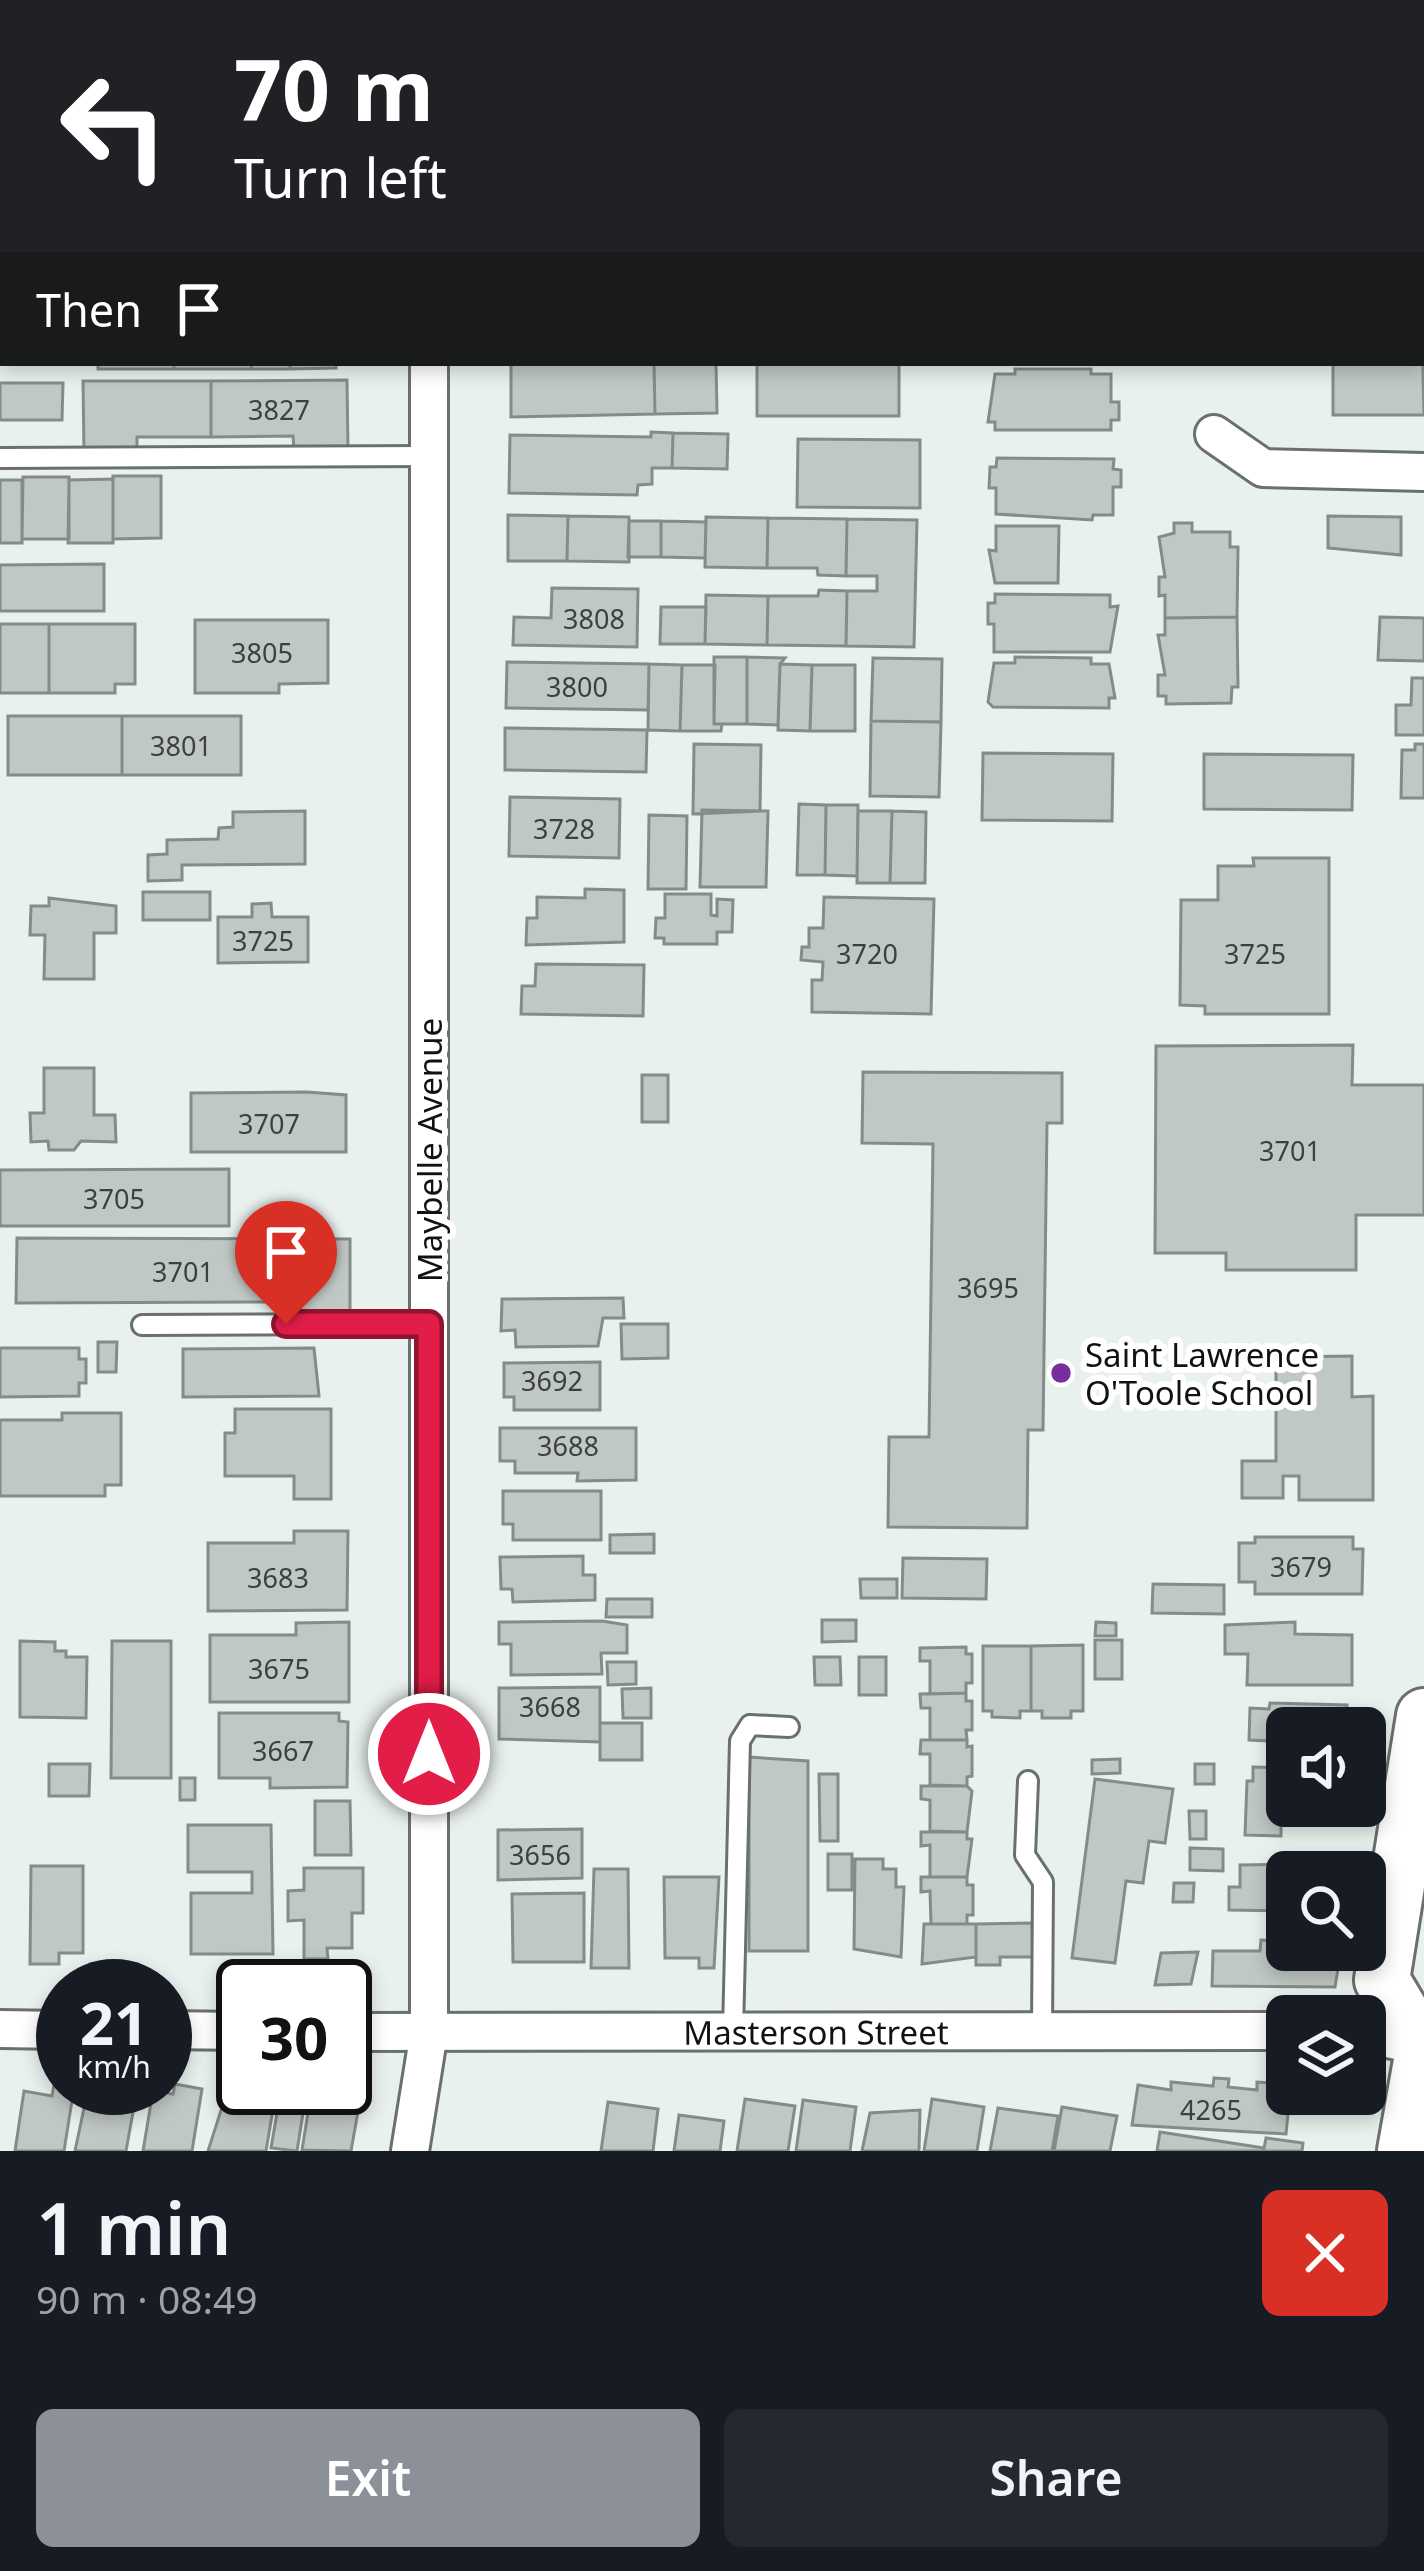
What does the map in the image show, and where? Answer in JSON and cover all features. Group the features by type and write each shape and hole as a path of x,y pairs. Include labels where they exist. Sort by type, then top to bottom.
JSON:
{"street":[{"name":"Maybelle Avenue","path":"410,2151 429,2032 428,366"},
{"path":"1214,434 1263,468 1424,472"},
{"path":"1405,2151 1424,2046 1382,1981 1424,1716"},
{"path":"0,2029 36,2030"},
{"name":"Masterson Street","path":"372,2032 1266,2031"},
{"path":"1386,2038 1424,2046"}],"lane":[{"path":"0,458 429,456"},
{"path":"142,1325 429,1324"},
{"path":"733,2032 740,1742 750,1725 789,1727"},
{"path":"1028,1780 1025,1855 1043,1882 1042,2032"}],"building":[{"path":"98,366 174,366 174,369"},
{"path":"174,366 252,366 251,369"},
{"path":"252,366 290,366 290,369"},
{"path":"290,366 336,366 336,368"},
{"path":"511,366 654,366 655,414 511,417"},
{"path":"654,366 716,366 717,413 655,414"},
{"path":"757,366 899,366 899,416 757,416"},
{"path":"1333,366 1423,366 1424,415 1333,415"},
{"path":"1015,369 1091,369 1091,374 1111,374 1111,402 1119,402 1119,420 1111,420 1111,430 995,430 995,422 988,422 995,374 1015,374"},
{"path":"347,380 348,450 294,450 293,436 211,437 211,381"},
{"path":"83,381 211,381 211,437 137,437 137,450 84,451"},
{"path":"0,383 63,383 62,420 0,420"},
{"path":"651,432 673,433 672,468 652,468 652,484 638,485 637,495 509,493 510,435 651,437"},
{"path":"673,433 728,434 727,469 672,468"},
{"path":"798,439 920,440 920,508 797,507"},
{"path":"997,458 1114,459 1113,469 1121,470 1121,487 1113,487 1113,515 1093,515 1092,520 996,514 996,488 989,488 990,467 996,467"},
{"path":"113,476 161,476 161,538 113,539"},
{"path":"23,477 69,477 69,539 22,539"},
{"path":"113,479 113,543 68,543 69,480"},
{"path":"0,480 22,480 22,543 0,543"},
{"path":"508,515 568,516 567,561 508,561"},
{"path":"568,516 629,517 629,562 567,561"},
{"path":"1328,516 1401,517 1401,555 1328,548"},
{"path":"706,517 768,518 767,568 705,567"},
{"path":"768,518 847,519 846,576 818,575 817,568 767,568"},
{"path":"847,519 917,520 914,647 846,646 847,591 877,591 877,576 846,576"},
{"path":"629,521 661,521 661,557 628,557"},
{"path":"661,521 706,522 705,558 661,557"},
{"path":"1174,523 1192,523 1192,532 1230,532 1230,547 1238,547 1237,617 1165,618 1165,595 1159,596 1159,577 1165,577 1159,537 1174,533"},
{"path":"996,526 1059,526 1058,583 995,583 989,550 996,551"},
{"path":"104,564 104,611 0,611 0,565"},
{"path":"552,588 638,589 637,647 513,645 514,617 551,618"},
{"path":"819,590 847,591 846,646 767,645 768,596 818,596"},
{"path":"995,594 1110,595 1110,607 1118,606 1110,652 994,652 988,603 995,603"},
{"path":"706,595 768,596 767,645 705,644"},
{"path":"661,607 706,607 705,644 660,644"},
{"path":"1237,617 1238,687 1232,687 1231,703 1166,704 1166,696 1158,696 1158,675 1165,675 1158,635 1165,635 1165,618"},
{"path":"1380,617 1424,618 1424,661 1378,660"},
{"path":"195,620 328,620 328,683 279,684 279,693 195,693"},
{"path":"0,624 49,624 49,693 0,693"},
{"path":"49,624 135,624 135,684 115,684 115,693 49,693"},
{"path":"714,657 747,657 747,724 714,724"},
{"path":"747,657 785,658 780,664 778,725 747,724"},
{"path":"1015,657 1091,658 1091,664 1109,664 1115,698 1109,698 1109,708 993,707 988,702 994,663 1015,663"},
{"path":"873,658 942,659 941,722 871,721"},
{"path":"507,662 649,664 648,710 506,708"},
{"path":"649,664 682,665 680,731 648,730"},
{"path":"780,664 812,665 810,731 778,730"},
{"path":"682,665 715,665 714,724 722,724 721,731 680,731"},
{"path":"812,665 855,665 855,731 810,731"},
{"path":"1412,678 1424,678 1424,735 1396,735 1396,705 1411,705"},
{"path":"8,716 122,716 122,775 8,775"},
{"path":"122,716 241,716 241,775 122,775"},
{"path":"871,721 941,722 939,797 870,796"},
{"path":"505,728 647,730 646,772 505,770"},
{"path":"694,744 761,745 760,811 693,814"},
{"path":"1415,744 1424,744 1424,798 1401,798 1402,750 1415,750"},
{"path":"983,753 1113,754 1112,821 982,820"},
{"path":"1204,754 1353,755 1352,810 1204,809"},
{"path":"510,797 620,799 619,858 509,856"},
{"path":"799,804 826,805 825,875 797,875"},
{"path":"826,805 858,805 857,876 825,875"},
{"path":"702,810 768,811 766,887 700,887"},
{"path":"305,811 305,864 182,865 182,880 148,881 148,855 167,854 167,840 218,839 219,828 233,827 233,812"},
{"path":"858,811 892,811 890,883 857,883"},
{"path":"892,811 926,812 925,883 890,883"},
{"path":"649,815 687,816 686,889 648,889"},
{"path":"1253,858 1329,858 1329,1014 1205,1014 1205,1006 1180,1005 1181,900 1218,900 1218,866 1254,866"},
{"path":"585,889 624,890 624,942 526,945 527,918 537,918 537,897 585,898"},
{"path":"143,892 210,892 210,920 143,920"},
{"path":"665,894 711,894 711,915 717,916 717,899 733,900 732,932 717,932 717,944 664,944 664,938 655,938 656,918 665,918"},
{"path":"824,897 934,899 931,1014 812,1012 812,980 822,980 823,962 801,960 802,947 809,947 809,928 823,928"},
{"path":"49,898 116,906 116,933 94,933 94,979 44,979 45,935 30,935 31,906 49,906"},
{"path":"271,903 272,917 308,917 308,962 218,963 218,917 252,917 252,904"},
{"path":"536,964 644,965 643,1016 521,1014 522,986 535,986"},
{"path":"1353,1045 1352,1085 1424,1085 1424,1215 1356,1215 1356,1270 1226,1270 1226,1253 1155,1253 1156,1046"},
{"path":"44,1068 94,1068 94,1115 115,1115 116,1142 81,1141 74,1150 49,1150 48,1141 31,1142 30,1113 44,1113"},
{"path":"863,1072 1062,1073 1062,1123 1047,1123 1043,1430 1028,1430 1027,1528 888,1527 889,1437 929,1437 933,1144 862,1143"},
{"path":"642,1075 668,1075 668,1122 642,1122"},
{"path":"191,1093 346,1095 346,1152 191,1152"},
{"path":"229,1169 229,1226 0,1226 0,1170"},
{"path":"17,1238 350,1239 350,1314 278,1314 277,1302 16,1303"},
{"path":"623,1298 624,1318 603,1318 598,1346 516,1347 515,1330 501,1331 502,1299"},
{"path":"621,1324 668,1324 668,1358 622,1359"},
{"path":"98,1342 117,1342 116,1372 98,1372"},
{"path":"0,1348 79,1348 79,1359 86,1359 86,1383 79,1383 79,1396 0,1397"},
{"path":"314,1348 319,1396 183,1397 183,1349"},
{"path":"1352,1356 1352,1397 1373,1396 1373,1500 1299,1500 1299,1476 1283,1476 1283,1498 1242,1498 1242,1461 1276,1461 1276,1357"},
{"path":"600,1362 600,1410 514,1410 514,1397 504,1397 504,1363"},
{"path":"235,1409 331,1409 331,1499 294,1499 294,1476 225,1476 225,1433 235,1433"},
{"path":"62,1413 121,1413 121,1485 105,1485 105,1496 0,1496 0,1420 62,1420"},
{"path":"500,1428 636,1428 636,1480 577,1481 578,1473 515,1473 515,1461 500,1461"},
{"path":"503,1491 601,1491 601,1540 513,1540 513,1524 503,1524"},
{"path":"294,1531 348,1531 347,1610 208,1611 208,1543 294,1543"},
{"path":"654,1534 654,1553 610,1553 610,1535"},
{"path":"1255,1537 1353,1537 1353,1549 1363,1549 1362,1594 1255,1594 1255,1582 1239,1582 1239,1543 1255,1543"},
{"path":"583,1556 583,1575 595,1575 595,1600 513,1602 512,1589 501,1589 500,1557"},
{"path":"903,1558 987,1559 986,1599 902,1598"},
{"path":"860,1579 897,1579 897,1598 861,1598"},
{"path":"1153,1584 1224,1585 1224,1614 1152,1613"},
{"path":"607,1599 652,1599 652,1617 606,1617"},
{"path":"822,1620 856,1620 856,1641 822,1642"},
{"path":"349,1622 349,1702 210,1702 210,1635 296,1635 296,1623"},
{"path":"499,1622 627,1625 627,1653 601,1653 602,1674 511,1675 511,1644 499,1644"},
{"path":"1096,1622 1116,1623 1116,1636 1095,1636"},
{"path":"1295,1622 1295,1634 1352,1635 1352,1685 1247,1685 1248,1654 1225,1654 1225,1625"},
{"path":"1095,1640 1122,1640 1122,1679 1095,1679"},
{"path":"20,1641 55,1642 55,1651 66,1651 66,1657 87,1657 86,1718 20,1717"},
{"path":"112,1641 171,1641 171,1778 111,1778"},
{"path":"1083,1645 1083,1711 1071,1711 1071,1718 1042,1718 1042,1711 1031,1711 1031,1646"},
{"path":"983,1646 1031,1646 1031,1711 1020,1711 1020,1718 992,1717 992,1711 983,1711"},
{"path":"966,1647 966,1654 972,1654 972,1683 966,1683 966,1693 930,1694 930,1661 920,1661 920,1648"},
{"path":"814,1657 840,1657 841,1685 815,1685"},
{"path":"859,1657 886,1657 886,1695 859,1695"},
{"path":"607,1662 636,1662 636,1684 608,1685"},
{"path":"600,1687 600,1742 499,1739 499,1688"},
{"path":"651,1688 651,1718 623,1718 622,1689"},
{"path":"966,1693 966,1701 972,1701 972,1730 966,1730 967,1740 930,1740 930,1708 921,1708 920,1694"},
{"path":"1270,1703 1347,1705 1347,1707 1269,1707"},
{"path":"1250,1708 1266,1709 1266,1741 1249,1740"},
{"path":"219,1713 339,1713 339,1721 348,1722 347,1787 270,1788 270,1778 219,1778"},
{"path":"600,1723 642,1723 642,1760 600,1760"},
{"path":"921,1740 967,1740 967,1747 972,1746 972,1776 967,1777 967,1786 930,1785 930,1754 920,1754"},
{"path":"749,1757 808,1761 808,1951 749,1951"},
{"path":"1120,1759 1120,1773 1092,1774 1092,1760"},
{"path":"49,1764 90,1764 89,1796 49,1796"},
{"path":"1195,1764 1214,1764 1214,1784 1195,1784"},
{"path":"1253,1767 1266,1767 1266,1827 1281,1827 1281,1836 1245,1835 1247,1781 1253,1781"},
{"path":"819,1774 838,1774 838,1841 820,1841"},
{"path":"180,1778 195,1778 195,1800 180,1800"},
{"path":"1095,1779 1173,1789 1165,1843 1149,1841 1143,1883 1126,1881 1115,1963 1072,1958"},
{"path":"921,1786 967,1786 972,1791 967,1832 930,1831 930,1800 921,1799"},
{"path":"315,1801 350,1801 351,1855 315,1855"},
{"path":"1189,1811 1206,1811 1206,1839 1190,1839"},
{"path":"188,1825 271,1825 273,1954 191,1954 191,1893 252,1893 252,1872 188,1872"},
{"path":"582,1829 582,1878 498,1880 498,1830"},
{"path":"921,1832 967,1832 967,1839 972,1839 967,1877 930,1877 930,1845 921,1846"},
{"path":"1190,1848 1223,1849 1223,1871 1190,1870"},
{"path":"828,1854 852,1854 852,1890 828,1890"},
{"path":"855,1859 883,1859 883,1869 896,1869 896,1887 904,1887 901,1957 854,1949"},
{"path":"1240,1865 1266,1865 1266,1911 1229,1910 1229,1887 1240,1887"},
{"path":"31,1866 83,1866 83,1953 59,1953 59,1959 36,1959 36,1964 30,1964"},
{"path":"304,1868 363,1868 363,1913 352,1913 352,1948 327,1948 328,1959 304,1959 304,1920 288,1921 288,1891 304,1890"},
{"path":"594,1869 628,1869 629,1968 591,1968"},
{"path":"664,1877 719,1877 714,1968 699,1968 699,1958 665,1958"},
{"path":"921,1877 967,1877 967,1885 973,1885 973,1915 967,1915 967,1924 931,1924 930,1891 921,1892"},
{"path":"1174,1883 1194,1883 1193,1902 1173,1902"},
{"path":"584,1893 584,1962 513,1962 512,1894"},
{"path":"1032,1923 1033,1957 1000,1957 1000,1965 976,1965 976,1924"},
{"path":"924,1924 976,1924 976,1957 922,1964"},
{"path":"1261,1940 1266,1940 1266,1971 1338,1971 1335,1987 1212,1986 1213,1951 1260,1951"},
{"path":"1198,1952 1191,1984 1155,1985 1161,1953"},
{"path":"1214,2078 1229,2079 1228,2087 1257,2090 1257,2082 1266,2083 1266,2115 1288,2115 1286,2134 1132,2125 1138,2085 1171,2090 1171,2082 1213,2086"},
{"path":"192,2087 202,2089 192,2151 143,2151 149,2115 192,2115"},
{"path":"24,2091 36,2093 36,2115 70,2115 64,2151 15,2151"},
{"path":"745,2099 795,2106 788,2151 737,2151"},
{"path":"932,2099 984,2107 977,2151 924,2151"},
{"path":"803,2100 856,2107 850,2151 796,2151"},
{"path":"608,2102 658,2109 653,2151 601,2151"},
{"path":"1062,2107 1117,2116 1110,2151 1054,2151"},
{"path":"998,2108 1058,2116 1052,2151 990,2151"},
{"path":"920,2110 919,2151 862,2151 870,2113"},
{"path":"83,2115 132,2115 126,2151 75,2151"},
{"path":"220,2115 272,2115 266,2151 208,2151"},
{"path":"277,2115 303,2115 297,2151 271,2148"},
{"path":"308,2115 357,2115 351,2151 302,2150"},
{"path":"679,2115 724,2121 720,2151 674,2151"},
{"path":"1160,2132 1264,2148 1266,2138 1303,2143 1302,2151 1157,2151"}],"place":[{"name":"Saint Lawrence O'Toole School","path":"1061,1373"}],"route":[{"path":"286,1324 429,1324 429,1754"}]}
